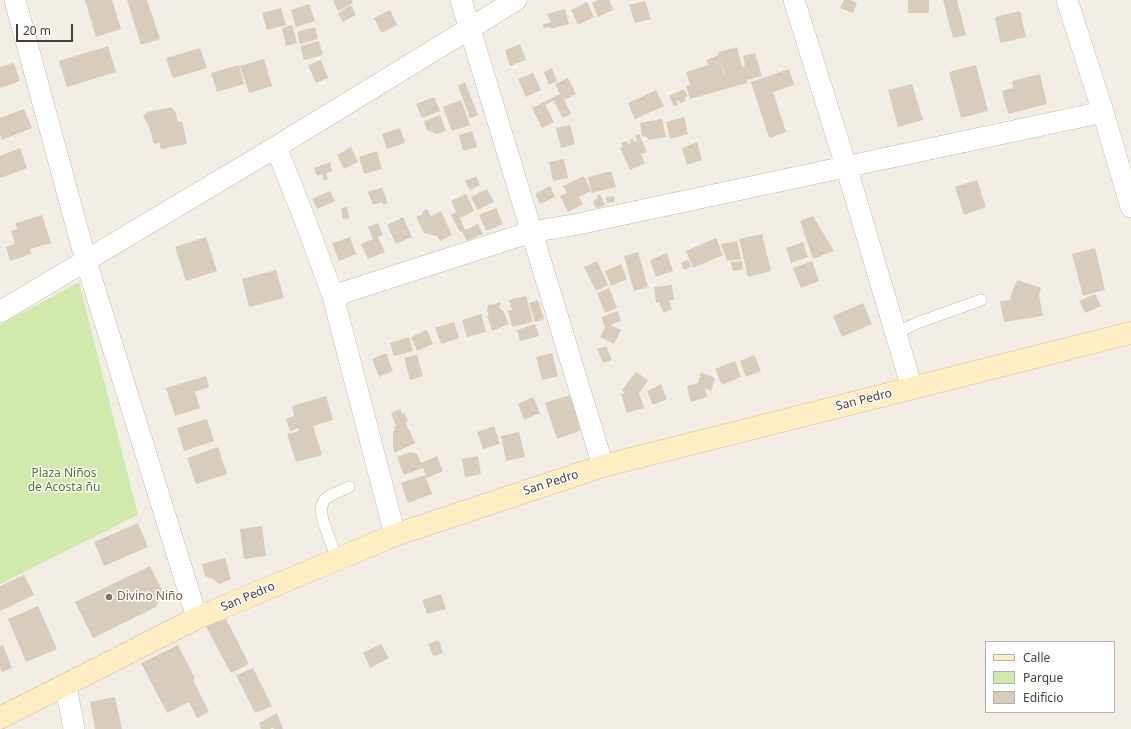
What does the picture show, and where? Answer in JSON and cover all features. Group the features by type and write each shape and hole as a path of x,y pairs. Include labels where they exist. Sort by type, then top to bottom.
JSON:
{"main road":[{"name":"San Pedro","path":"0,718 66,686 197,618 395,535 602,466 1131,332"}],"street":[{"path":"15,0 86,262 197,618"},
{"path":"461,0 602,466"},
{"path":"0,312 86,262 516,0"},
{"path":"794,0 846,166 912,388"},
{"path":"1067,0 1103,112 1131,207"},
{"path":"333,296 531,232 573,225 1103,112"},
{"path":"276,147 333,296 395,535"},
{"path":"66,686 74,729"}],"lane":[{"path":"896,335 917,323 981,300"},
{"path":"337,559 322,521 322,509 324,500 331,495 349,487"}],"green space":[{"name":"Plaza Niños de Acosta ñu","path":"79,282 138,515 0,584 0,325"}],"building":[{"path":"85,0 112,0 121,29 96,37"},
{"path":"127,0 147,0 160,39 141,45"},
{"path":"352,0 353,3 338,11 333,1"},
{"path":"598,0 609,0 613,10 598,17 592,3"},
{"path":"844,0 850,0 857,3 853,13 840,8"},
{"path":"908,0 929,0 929,13 908,13"},
{"path":"943,0 957,0 966,35 953,38"},
{"path":"645,1 651,19 635,23 629,5"},
{"path":"587,2 594,17 578,25 571,10"},
{"path":"309,4 315,21 296,27 291,10"},
{"path":"351,5 356,15 343,22 338,13"},
{"path":"281,8 286,25 267,30 262,13"},
{"path":"565,9 569,24 551,29 550,27 544,28 542,25 551,22 547,14"},
{"path":"390,10 397,25 381,33 374,18"},
{"path":"1020,11 1026,37 1000,43 995,17"},
{"path":"292,25 297,43 286,46 282,28"},
{"path":"315,27 318,39 300,44 297,32"},
{"path":"319,41 323,55 304,60 300,46"},
{"path":"520,44 526,60 510,66 505,50"},
{"path":"108,46 116,72 67,87 59,61"},
{"path":"737,47 743,70 743,66 745,65 743,56 755,53 762,76 747,80 747,83 690,99 686,86 690,85 686,72 709,65 706,60 719,55 718,52"},
{"path":"200,48 207,68 173,78 166,58"},
{"path":"264,59 272,86 249,93 240,66"},
{"path":"321,60 328,78 316,83 308,65"},
{"path":"14,63 20,81 0,88 0,67"},
{"path":"239,65 244,84 217,92 211,73"},
{"path":"976,65 988,111 961,118 949,72"},
{"path":"552,68 557,81 549,85 544,72"},
{"path":"789,69 794,85 773,92 786,132 769,138 751,82"},
{"path":"533,73 541,90 526,97 518,79"},
{"path":"1040,74 1047,104 1008,114 1002,91 1013,88 1012,81"},
{"path":"568,78 576,94 564,100 571,114 563,118 554,101 545,105 554,122 542,128 532,108 560,94 555,84"},
{"path":"465,82 478,115 470,118 458,86"},
{"path":"912,84 923,120 898,127 888,90"},
{"path":"684,89 688,96 684,98 686,101 680,103 679,100 676,101 678,105 674,106 669,96"},
{"path":"656,90 664,106 635,119 628,103"},
{"path":"434,97 440,111 422,118 416,104"},
{"path":"461,100 470,125 452,131 443,107"},
{"path":"171,107 176,113 178,122 182,121 187,144 161,149 159,143 154,144 149,127 143,116 148,112"},
{"path":"24,109 32,128 2,140 0,134 0,118"},
{"path":"440,115 446,131 437,134 427,130 424,121"},
{"path":"684,117 688,134 670,139 666,122"},
{"path":"662,119 666,137 648,140 647,137 642,136 640,123"},
{"path":"570,125 575,144 561,148 556,128"},
{"path":"400,128 405,143 387,149 382,134"},
{"path":"472,131 477,147 463,151 459,135"},
{"path":"639,134 647,152 641,154 645,163 630,170 620,148 623,147 621,143 627,141 628,144 631,143 629,140 633,138 634,142 637,140 635,136"},
{"path":"697,142 702,160 687,165 682,148"},
{"path":"351,147 358,162 344,169 337,155"},
{"path":"20,148 27,168 0,178 0,156"},
{"path":"377,151 382,169 364,174 359,157"},
{"path":"564,159 568,178 553,181 549,162"},
{"path":"330,162 332,171 326,173 328,179 324,181 322,174 317,176 314,168"},
{"path":"611,171 616,187 592,193 588,177"},
{"path":"476,176 480,185 470,190 465,181"},
{"path":"584,176 591,191 579,197 583,204 568,212 560,196 567,193 563,186"},
{"path":"977,180 986,207 964,215 955,187"},
{"path":"550,186 555,197 540,204 535,194"},
{"path":"382,187 388,203 384,205 382,202 373,205 368,192"},
{"path":"487,189 494,202 477,210 471,197"},
{"path":"330,191 335,201 317,209 312,199"},
{"path":"466,194 474,211 460,218 465,230 478,224 483,234 467,241 462,231 460,232 451,215 456,212 451,201"},
{"path":"600,194 605,205 596,209 593,201 598,198 597,196"},
{"path":"614,196 615,202 607,203 606,197"},
{"path":"347,207 349,218 343,219 341,208"},
{"path":"496,208 503,224 486,231 479,215"},
{"path":"427,209 431,216 441,211 452,235 440,241 437,236 424,233 416,217 423,214 422,212"},
{"path":"42,215 51,243 30,249 31,254 10,261 6,247 15,244 11,231 17,229 16,223"},
{"path":"813,216 834,251 813,259 800,221"},
{"path":"403,217 412,237 396,244 387,225"},
{"path":"378,223 383,235 378,237 385,252 368,259 361,244 373,239 368,227"},
{"path":"762,234 771,271 748,277 739,239"},
{"path":"206,237 217,271 186,281 175,247"},
{"path":"350,237 356,254 339,261 332,243"},
{"path":"716,238 723,255 693,268 686,251"},
{"path":"737,241 741,259 727,261 721,244"},
{"path":"803,242 808,257 791,263 786,248"},
{"path":"1095,248 1105,290 1083,296 1072,254"},
{"path":"638,252 648,287 634,291 624,256"},
{"path":"667,253 673,271 656,277 650,260"},
{"path":"688,260 691,267 684,270 681,263"},
{"path":"597,261 608,285 596,291 584,267"},
{"path":"742,261 743,269 733,271 731,262"},
{"path":"812,261 819,281 801,288 793,268"},
{"path":"621,264 627,279 611,286 605,271"},
{"path":"276,270 284,298 249,307 242,279"},
{"path":"1017,280 1041,288 1039,295 1043,316 1004,322 1000,301 1013,299 1010,298"},
{"path":"672,285 674,300 669,301 672,309 664,313 659,302 656,303 654,287"},
{"path":"609,288 617,308 605,313 597,293"},
{"path":"1095,294 1101,306 1085,313 1079,301"},
{"path":"526,296 533,322 512,327 508,310 512,310 509,300"},
{"path":"538,300 544,319 535,322 529,303"},
{"path":"500,302 501,305 499,306 501,310 503,310 509,324 492,331 487,316 489,315 487,310 488,305"},
{"path":"863,303 872,324 842,337 833,316"},
{"path":"618,311 621,321 610,325 621,330 614,344 600,337 605,327 601,317"},
{"path":"481,314 486,332 467,337 462,320"},
{"path":"454,322 459,338 441,344 435,328"},
{"path":"535,324 539,336 520,341 517,330"},
{"path":"427,330 433,344 417,351 411,337"},
{"path":"409,337 413,351 394,356 390,343"},
{"path":"606,346 612,360 603,363 597,349"},
{"path":"386,353 393,371 379,377 372,359"},
{"path":"552,353 558,376 542,380 536,357"},
{"path":"417,355 423,376 410,380 404,358"},
{"path":"754,355 761,371 746,377 740,361"},
{"path":"735,361 741,377 722,385 715,369"},
{"path":"636,372 648,380 639,393 644,408 627,413 621,394 625,393 622,390"},
{"path":"701,372 715,378 711,391 705,388 707,397 691,402 687,386 698,383"},
{"path":"206,376 209,387 195,392 200,408 175,416 166,388"},
{"path":"661,384 667,399 653,405 647,391"},
{"path":"570,395 582,430 557,439 545,403"},
{"path":"326,396 333,420 313,426 322,455 296,462 287,434 299,431 298,428 290,431 286,419 294,416 296,423 292,406"},
{"path":"533,397 540,413 524,420 518,404"},
{"path":"400,409 408,421 406,422 407,426 415,443 395,453 393,448 393,431 395,430 394,427 396,426 391,413"},
{"path":"207,419 214,441 184,451 177,428"},
{"path":"494,426 500,444 483,449 477,432"},
{"path":"519,432 525,457 506,461 501,436"},
{"path":"218,447 227,474 196,484 187,458"},
{"path":"410,452 417,454 421,463 437,456 443,471 427,478 423,468 404,475 397,457"},
{"path":"478,456 481,474 465,477 462,459"},
{"path":"425,475 432,494 408,503 401,483"},
{"path":"138,523 148,547 104,566 94,542"},
{"path":"262,526 266,556 244,559 240,529"},
{"path":"225,558 231,579 219,584 213,579 205,576 202,564"},
{"path":"150,566 163,592 156,607 93,638 75,602"},
{"path":"24,575 34,595 0,611 0,586"},
{"path":"441,594 446,609 427,614 422,600"},
{"path":"38,606 57,649 26,662 8,619"},
{"path":"226,619 249,664 231,673 205,625"},
{"path":"439,640 443,653 433,656 428,644"},
{"path":"381,644 389,658 370,668 363,653"},
{"path":"3,645 12,668 2,672 0,668 0,646"},
{"path":"178,645 195,678 193,680 209,712 197,718 189,702 167,713 141,663"},
{"path":"253,668 272,706 255,713 236,675"},
{"path":"115,697 122,729 95,729 90,702"},
{"path":"277,713 283,729 274,729 273,727 270,729 261,729 259,723"}],"place":[{"name":"Divino Niño","path":"109,597"}]}
